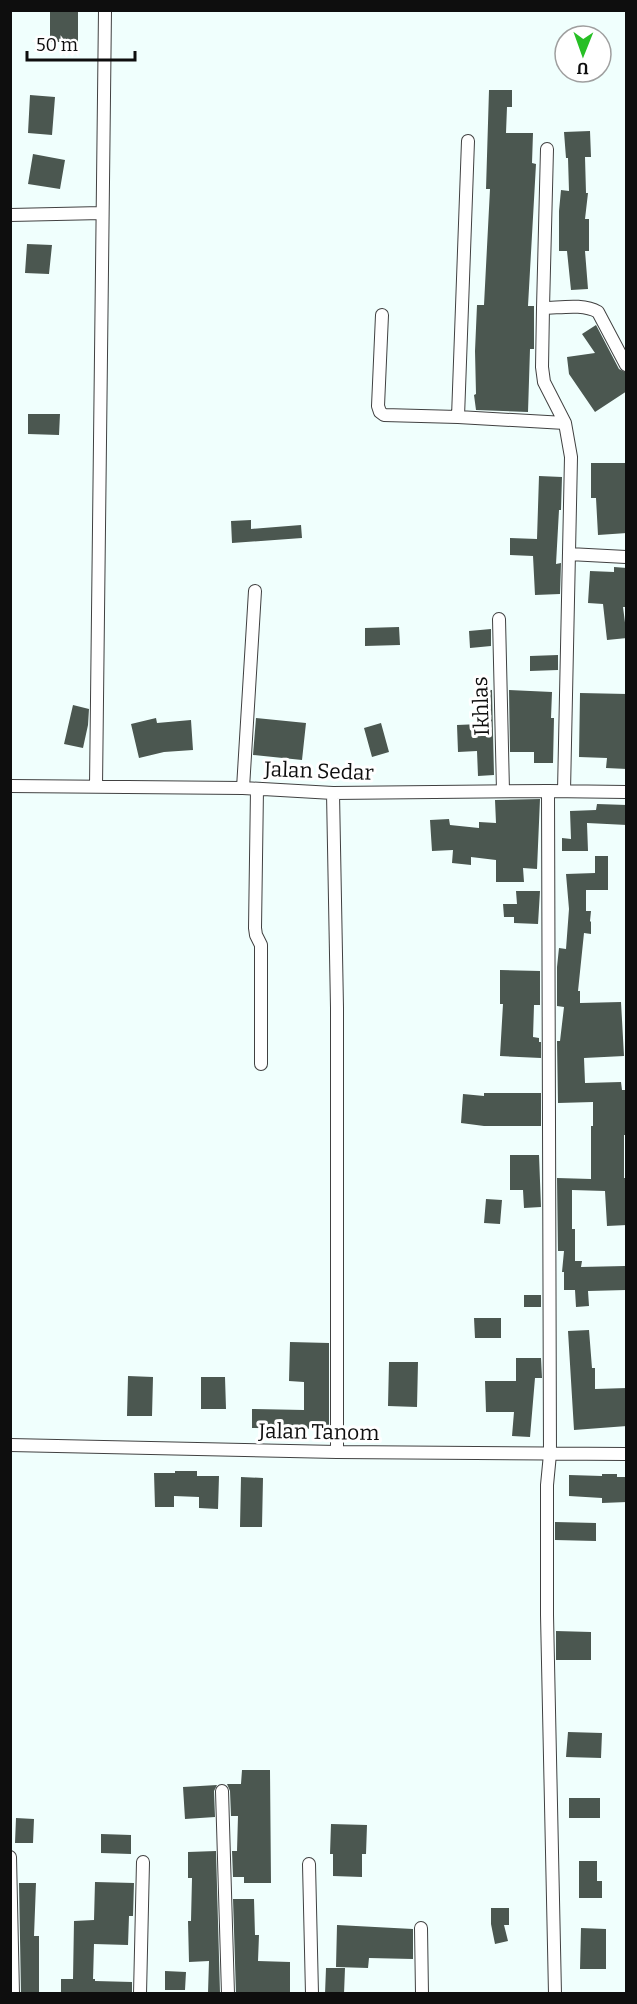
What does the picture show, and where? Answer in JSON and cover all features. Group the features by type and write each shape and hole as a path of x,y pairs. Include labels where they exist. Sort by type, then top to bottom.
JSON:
{"street":[{"path":"96,786 105,10"},
{"path":"458,417 468,141"},
{"path":"547,148 542,367 544,382 565,423 571,457 564,792"},
{"path":"10,215 102,213"},
{"path":"543,308 583,308 598,312 627,365"},
{"path":"382,315 378,406 384,415 565,423"},
{"path":"569,554 627,557"},
{"path":"243,788 255,591"},
{"name":"Ikhlas","path":"499,620 503,791"},
{"name":"Jalan Sedar","path":"10,786 243,788 333,793 627,792"},
{"path":"257,789 255,928 261,945 261,1064"},
{"path":"548,791 550,1454 547,1485 547,1615 555,1994"},
{"path":"333,793 337,1008 337,1452"},
{"name":"Jalan Tanom","path":"10,1445 337,1452 627,1454"},
{"path":"222,1791 228,1994"},
{"path":"10,1857 13,1994"},
{"path":"140,1994 143,1862"},
{"path":"309,1864 312,1994"},
{"path":"421,1928 422,1994"}],"building":[{"path":"50,10 78,10 78,42 50,42"},
{"path":"489,90 512,90 512,107 507,107 506,133 533,133 532,163 536,164 528,306 534,306 534,349 530,349 528,412 476,410 474,395 476,394 477,305 484,305 490,189 486,189"},
{"path":"30,95 55,97 52,135 28,133"},
{"path":"590,131 591,157 585,157 586,193 588,193 585,219 589,219 589,251 585,251 588,289 571,290 567,251 559,251 561,190 569,191 564,132"},
{"path":"33,154 65,160 60,189 28,184"},
{"path":"27,244 52,245 49,274 25,273"},
{"path":"596,325 619,369 627,373 627,391 595,412 569,374 567,357 595,353 582,334"},
{"path":"28,414 60,414 59,435 28,434"},
{"path":"591,463 627,463 627,533 598,535 596,498 591,498"},
{"path":"539,476 562,477 556,564 561,563 560,594 535,595 533,556 510,555 510,538 537,539"},
{"path":"251,520 251,529 301,525 302,538 232,543 231,521"},
{"path":"614,567 627,568 627,607 623,607 627,638 607,640 603,604 588,603 590,571 614,572"},
{"path":"399,627 400,645 365,646 365,628"},
{"path":"491,629 491,646 470,648 469,631"},
{"path":"558,655 558,670 530,671 530,656"},
{"path":"480,689 492,690 494,775 478,776 477,751 458,752 457,725 480,724"},
{"path":"509,690 552,692 553,763 534,763 534,752 510,752"},
{"path":"580,693 627,694 627,769 606,768 607,758 579,757"},
{"path":"73,705 89,709 83,748 64,744"},
{"path":"156,718 157,723 191,720 193,750 164,752 139,758 131,724"},
{"path":"256,718 306,723 302,760 253,755"},
{"path":"381,723 389,752 372,757 364,728"},
{"path":"540,799 537,869 523,868 524,882 496,882 496,860 471,857 471,865 452,863 453,850 432,851 430,820 449,819 450,825 479,828 479,822 496,823 495,800"},
{"path":"597,804 627,805 627,825 587,823 588,851 562,851 562,838 571,839 570,811 596,810"},
{"path":"595,856 608,856 608,890 586,890 586,911 591,911 591,934 584,933 578,991 580,991 580,1003 621,1002 624,1056 584,1058 585,1083 621,1082 622,1090 627,1090 624,1178 626,1178 627,1225 607,1226 605,1191 572,1190 572,1229 575,1229 575,1261 582,1261 581,1267 625,1266 626,1290 588,1291 589,1306 576,1307 575,1290 564,1290 564,1272 562,1272 564,1251 558,1251 557,1178 591,1179 593,1102 558,1103 557,1041 560,1041 564,1007 557,1006 557,967 559,948 566,949 569,909 566,874 595,873"},
{"path":"516,891 540,891 538,924 514,923 514,917 504,917 503,904 517,904"},
{"path":"500,970 540,971 540,1005 534,1005 533,1037 539,1038 541,1042 541,1058 500,1056 503,1004 500,1004"},
{"path":"484,1093 541,1093 541,1126 484,1126 461,1123 463,1094 484,1096"},
{"path":"510,1155 539,1155 541,1207 524,1208 523,1190 510,1190"},
{"path":"486,1199 502,1200 500,1224 484,1223"},
{"path":"524,1295 541,1295 541,1307 524,1307"},
{"path":"474,1318 501,1318 501,1338 475,1338"},
{"path":"589,1330 592,1368 595,1368 595,1389 627,1388 627,1426 574,1430 568,1331"},
{"path":"290,1342 329,1343 329,1429 252,1428 252,1409 304,1410 304,1382 289,1381"},
{"path":"516,1358 541,1358 542,1378 535,1378 530,1437 512,1436 514,1412 486,1412 485,1381 516,1381"},
{"path":"389,1362 418,1362 417,1407 388,1406"},
{"path":"128,1376 153,1377 152,1416 127,1416"},
{"path":"201,1377 225,1377 226,1409 201,1409"},
{"path":"175,1471 197,1471 197,1476 219,1476 218,1509 199,1508 199,1497 174,1496 174,1507 155,1507 154,1473 175,1473"},
{"path":"602,1474 627,1477 627,1502 602,1503 602,1498 569,1496 569,1475 602,1476"},
{"path":"241,1477 263,1478 262,1527 240,1527"},
{"path":"555,1522 596,1523 596,1541 555,1540"},
{"path":"556,1631 591,1632 591,1660 556,1660"},
{"path":"568,1732 602,1733 601,1758 566,1757"},
{"path":"242,1770 270,1770 271,1883 244,1883 244,1877 233,1877 232,1851 237,1851 238,1816 231,1816 230,1791 227,1784 241,1784"},
{"path":"217,1785 214,1791 215,1817 185,1819 183,1787"},
{"path":"569,1798 600,1798 600,1818 569,1818"},
{"path":"16,1818 34,1819 33,1843 15,1843"},
{"path":"331,1824 367,1825 366,1854 362,1854 362,1877 333,1876 333,1854 330,1854"},
{"path":"101,1834 131,1835 131,1854 101,1853"},
{"path":"216,1851 220,1993 208,1993 209,1961 189,1962 188,1921 191,1921 192,1878 188,1878 188,1852"},
{"path":"579,1861 597,1861 597,1881 602,1881 602,1898 579,1898"},
{"path":"95,1882 134,1883 133,1916 129,1916 128,1945 94,1944 93,1979 95,1981 132,1982 132,1994 61,1994 61,1979 73,1979 74,1921 94,1920"},
{"path":"19,1883 36,1883 34,1936 39,1936 39,1994 21,1994"},
{"path":"233,1899 254,1899 255,1935 259,1935 258,1961 290,1962 290,1994 236,1994"},
{"path":"491,1908 509,1908 509,1925 504,1925 508,1941 495,1944"},
{"path":"337,1925 413,1929 413,1959 369,1958 368,1968 336,1967"},
{"path":"581,1928 606,1929 606,1969 580,1969"},
{"path":"326,1968 345,1968 344,1994 325,1994"},
{"path":"165,1971 186,1972 185,1990 165,1990"}]}
